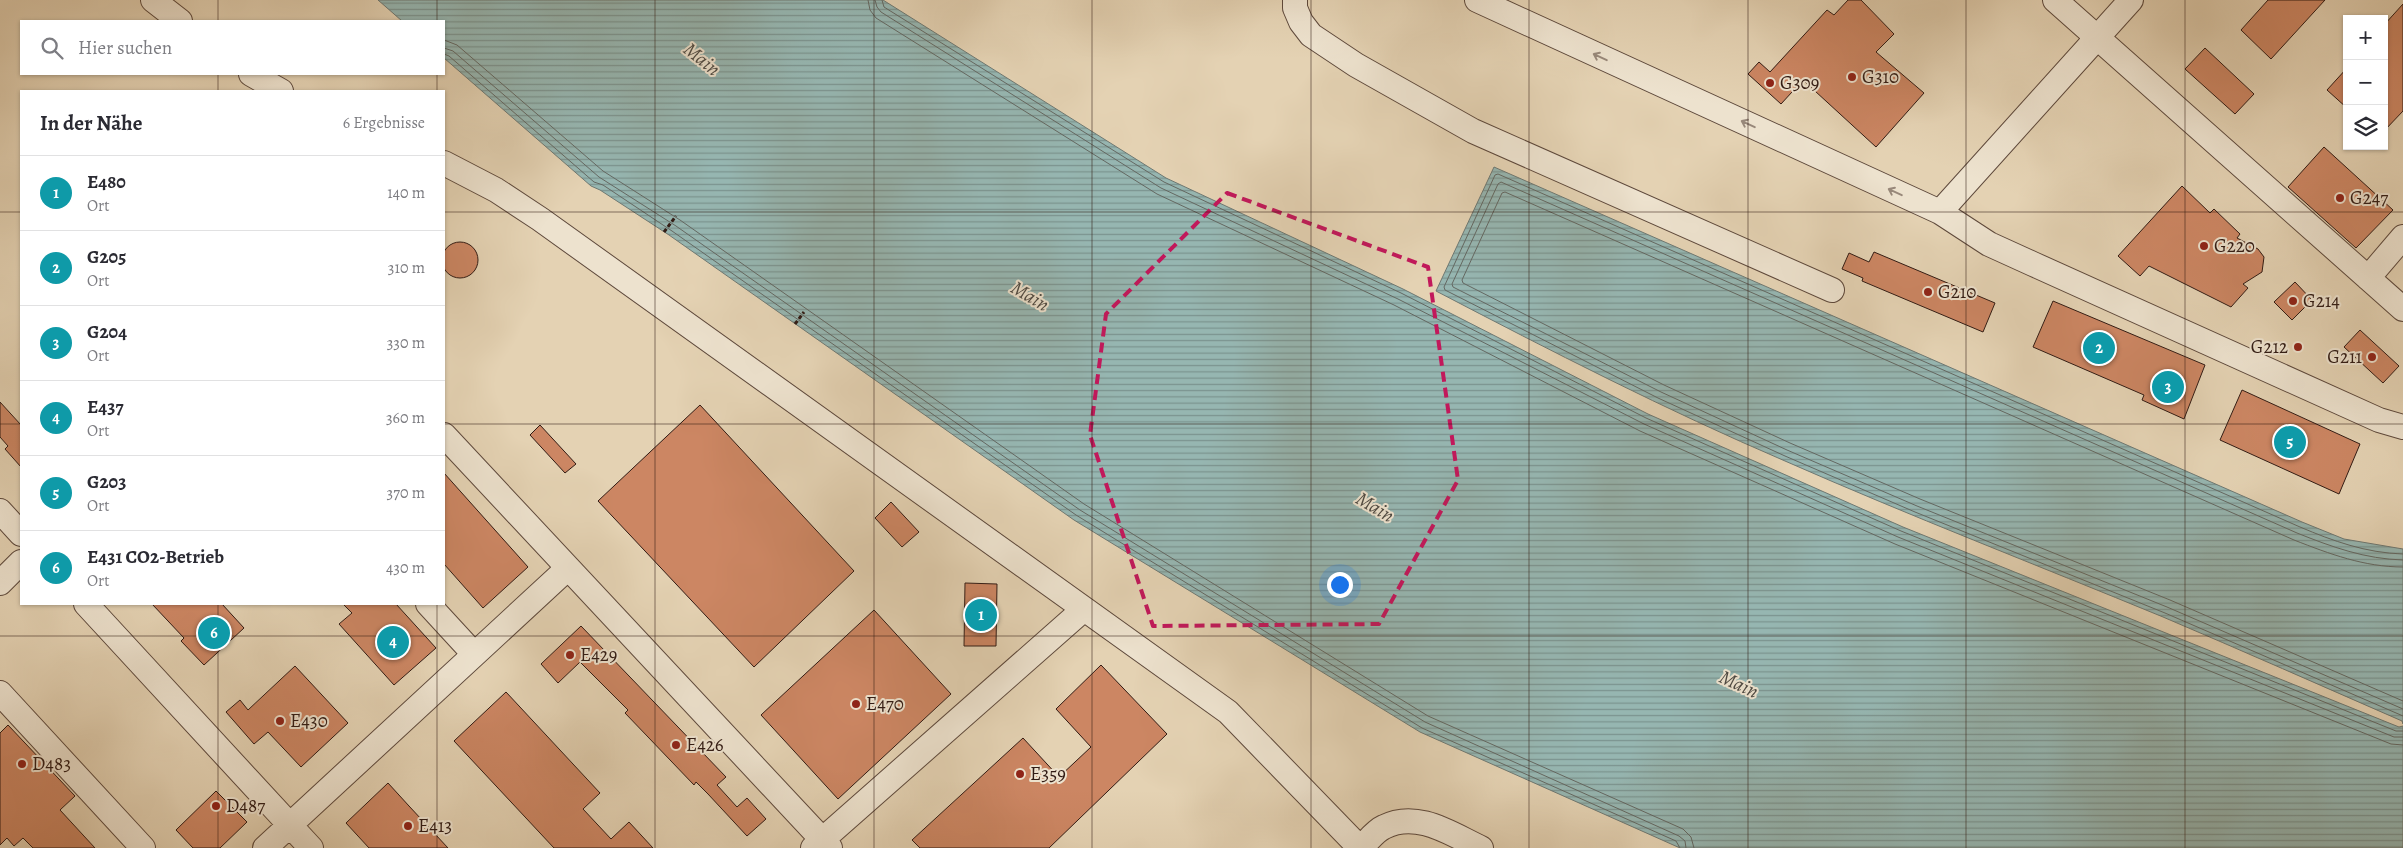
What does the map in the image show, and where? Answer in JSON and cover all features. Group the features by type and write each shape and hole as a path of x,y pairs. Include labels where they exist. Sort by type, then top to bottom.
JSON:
{"street":[{"path":"153,0 179,20"},
{"path":"1295,0 1295,8 1301,22 1310,35 1356,65 1473,131 1832,290"},
{"path":"1477,0 1940,212 1989,244 2004,251 2379,420 2403,427"},
{"path":"2055,0 2403,309"},
{"path":"1940,212 2131,0"},
{"path":"253,75 279,90"},
{"path":"445,164 496,190 540,219 1228,712 1360,848 1385,826 1416,820 1432,824 1482,848"},
{"path":"2368,278 2403,237"},
{"path":"445,437 822,845 1084,608"},
{"path":"0,511 20,533"},
{"path":"0,583 20,563"},
{"path":"265,848 568,568"},
{"path":"87,605 311,848"},
{"path":"429,605 474,654"},
{"path":"0,693 143,848"}],"path":[{"path":"664,232 676,216"},
{"path":"795,324 804,312"}],"highlighted area":[{"path":"1227,193 1428,267 1458,480 1379,624 1153,626 1090,435 1106,314"}],"water":[{"name":"Main","path":"378,0 883,0 1166,178 1403,289 1648,414 1903,527 2399,727 2403,726 2403,848 1680,848 1420,732 1074,520 669,235 591,186 445,59 445,20 401,20"},
{"path":"1494,167 2302,522 2344,539 2403,549 2403,724 2402,721 2163,617 1879,501 1741,442 1522,336 1436,291"}],"building":[{"name":"G310","path":"1848,0 1861,0 1894,34 1876,52 1924,93 1876,147 1803,80 1781,104 1748,74 1759,62 1770,72 1827,10 1834,15"},
{"path":"2268,0 2325,0 2271,59 2241,30"},
{"path":"2403,4 2403,111 2388,127 2388,60 2388,21"},
{"path":"2205,48 2254,94 2235,114 2185,69"},
{"path":"2343,72 2343,104 2327,90"},
{"name":"G247","path":"2324,147 2393,210 2356,248 2288,187"},
{"path":"2182,186 2210,213 2214,209 2240,234 2237,238 2258,249 2264,257 2262,272 2243,284 2248,288 2231,307 2149,266 2140,276 2118,256"},
{"path":"453,243 467,243 477,253 477,267 467,277 453,277 445,270 445,250"},
{"name":"G210","path":"1874,252 1995,303 1983,332 1862,281 1863,278 1842,269 1849,253 1869,262"},
{"name":"G214","path":"2295,282 2312,300 2292,320 2274,302"},
{"path":"2053,301 2205,365 2184,419 2142,400 2144,395 2033,347"},
{"name":"G211","path":"2360,330 2399,366 2383,383 2344,347"},
{"path":"2242,390 2360,444 2339,494 2220,440"},
{"path":"0,402 20,424 20,466 5,449 8,446 0,437"},
{"path":"700,405 854,571 754,667 598,501"},
{"path":"540,425 576,464 565,473 530,435"},
{"path":"445,474 528,567 483,608 445,565"},
{"path":"891,502 919,532 902,547 875,518"},
{"path":"965,583 997,584 996,646 964,646"},
{"path":"153,605 223,605 244,628 204,665 181,641 184,638"},
{"path":"344,605 397,605 436,648 394,685 339,624 352,613"},
{"name":"E470","path":"874,610 951,694 838,799 761,715"},
{"path":"581,626 726,777 717,785 737,807 747,798 766,819 747,836 696,782 694,785 625,713 628,710 580,662 558,683 541,664"},
{"path":"1101,665 1167,734 1049,848 920,848 912,840 1023,738 1059,777 1091,747 1056,709"},
{"path":"295,666 348,723 301,767 268,732 254,744 226,712 240,700 248,710"},
{"path":"506,692 600,793 583,809 611,839 629,822 653,848 554,848 454,741"},
{"name":"D483","path":"8,725 75,796 60,810 95,848 33,848 23,838 14,846 7,838 0,845 0,733"},
{"path":"388,783 448,848 369,848 346,823"},
{"name":"D487","path":"216,791 247,822 220,848 193,848 176,830"}],"place":[{"name":"G310","path":"1852,77"},
{"name":"G309","path":"1770,83"},
{"name":"G247","path":"2340,198"},
{"name":"G220","path":"2204,246"},
{"name":"G210","path":"1928,292"},
{"name":"G214","path":"2293,301"},
{"name":"G212","path":"2298,347"},
{"name":"G205","path":"2099,348"},
{"name":"G211","path":"2372,357"},
{"name":"G204","path":"2168,387"},
{"name":"G203","path":"2290,442"},
{"name":"E480","path":"981,615"},
{"name":"E431 CO2-Betrieb","path":"214,633"},
{"name":"E437","path":"393,642"},
{"name":"E429","path":"570,655"},
{"name":"E470","path":"856,704"},
{"name":"E430","path":"280,721"},
{"name":"E426","path":"676,745"},
{"name":"D483","path":"22,764"},
{"name":"E359","path":"1020,774"},
{"name":"D487","path":"216,806"},
{"name":"E413","path":"408,826"}]}
